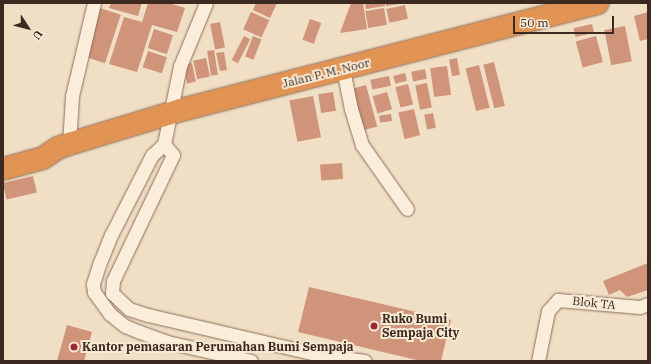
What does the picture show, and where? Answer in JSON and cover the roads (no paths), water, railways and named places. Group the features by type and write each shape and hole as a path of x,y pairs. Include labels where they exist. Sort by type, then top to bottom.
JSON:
{"highway":[{"name":"Jalan P. M. Noor","path":"3,169 43,158 63,146 173,113 596,3"},
{"name":"Jalan P. M. Noor","path":"3,155 42,145 63,146"}],"street":[{"path":"63,146 72,96 94,3"},
{"path":"206,3 180,66 173,113 164,144 152,155 98,265 93,284 94,292 101,305 125,326 167,342 251,361"},
{"path":"343,69 351,109 362,145 407,209"},
{"path":"101,305 112,293 113,281 173,155 164,144"},
{"path":"112,293 129,309 148,315 315,354 365,361"},
{"name":"Blok TA","path":"538,361 548,311 558,300 645,307"}],"place":[{"name":"Ruko Bumi Sempaja City","path":"374,326"},
{"name":"Kantor pemasaran Perumahan Bumi Sempaja","path":"74,347"}]}
